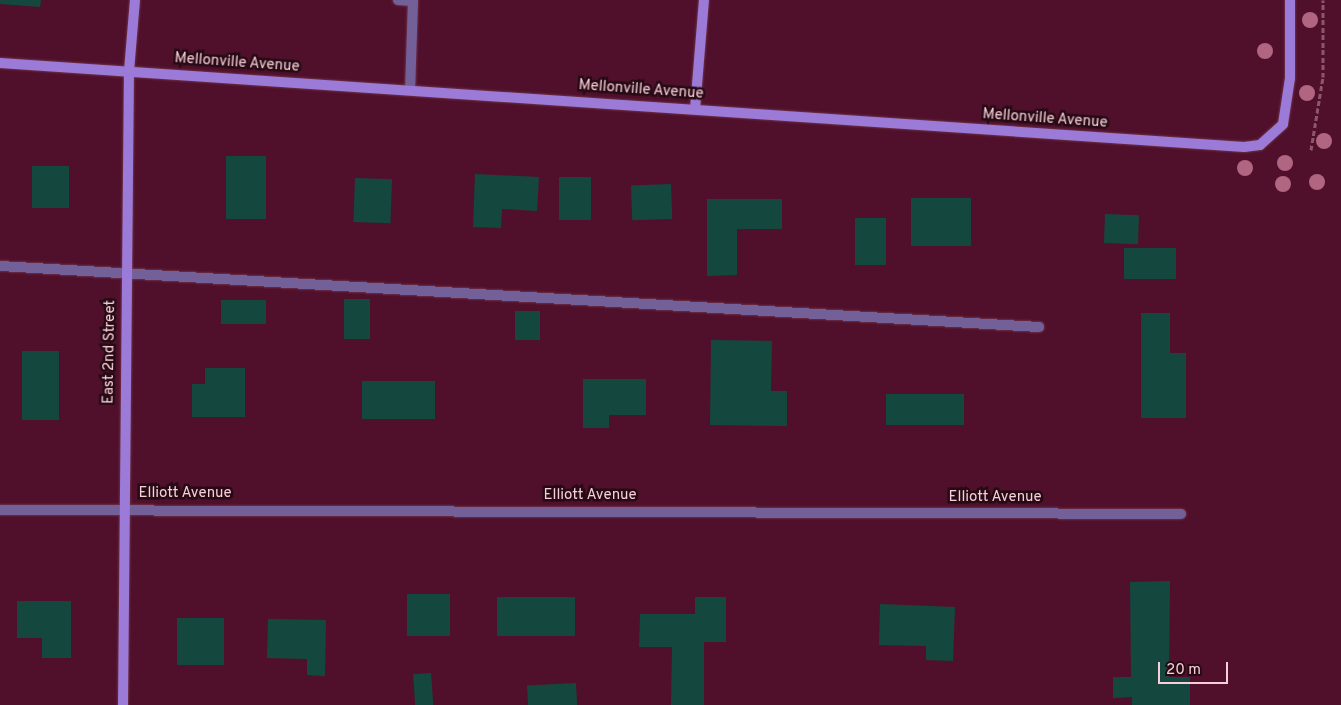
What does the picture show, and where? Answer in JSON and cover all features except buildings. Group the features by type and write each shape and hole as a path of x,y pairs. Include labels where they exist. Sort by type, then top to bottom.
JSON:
{"street":[{"name":"East 2nd Street","path":"123,705 123,509 129,71 135,0"},
{"path":"398,0 413,1 410,90"},
{"path":"696,109 704,0"},
{"name":"Mellonville Avenue","path":"0,63 1232,147 1260,145 1276,134 1289,104 1290,0"},
{"path":"0,266 126,276 1039,327"},
{"name":"Elliott Avenue","path":"0,510 1180,514"}],"path":[{"path":"1311,150 1322,94 1323,0"}]}
